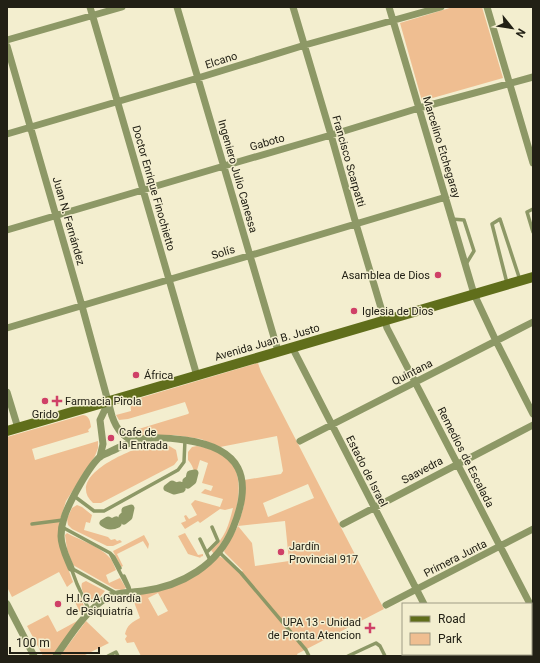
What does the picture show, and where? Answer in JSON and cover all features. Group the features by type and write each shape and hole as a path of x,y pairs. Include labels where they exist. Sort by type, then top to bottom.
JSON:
{"main road":[{"name":"Avenida Juan B. Justo","path":"7,431 533,277"}],"street":[{"name":"Doctor Enrique Finochietto","path":"90,7 197,376"},
{"path":"7,40 122,7"},
{"name":"Ingeniero Julio Canessa","path":"177,7 278,351"},
{"name":"Francisco Scarpatti","path":"293,7 385,320"},
{"name":"Marcelino Etchegaray","path":"389,7 474,294 533,414"},
{"name":"Elcano","path":"7,134 305,45 441,7"},
{"path":"487,7 533,163"},
{"name":"Juan N. Fernández","path":"7,46 114,422"},
{"name":"Gaboto","path":"7,230 419,108 533,77"},
{"name":"Solís","path":"7,328 446,197"},
{"name":"Remedios de Escalada","path":"385,320 387,328 529,603"},
{"name":"Quintana","path":"300,441 533,322"},
{"name":"Estado de Israel","path":"292,347 424,603"},
{"path":"7,392 18,428"},
{"path":"100,457 103,444 100,420 109,402"},
{"path":"100,426 114,422 121,433 135,441"},
{"name":"Saavedra","path":"343,524 533,425"},
{"path":"56,656 90,612 102,600 116,593 129,590 155,589 170,585 194,574 211,561 219,552 230,534 239,510 242,489 241,475 235,463 223,452 203,443 161,438 135,441 100,457 93,465 74,496 62,524 61,535 63,547 71,568"},
{"path":"169,486 176,489 184,485 191,481 192,474"},
{"path":"105,521 111,524 120,521 128,509"},
{"name":"Primera Junta","path":"386,606 533,529"},
{"path":"7,604 34,656"}],"lane":[{"path":"533,210 527,212 533,232"},
{"path":"452,219 464,220 474,251 466,264"},
{"path":"507,285 492,224 500,219 520,281"},
{"path":"74,496 94,511 104,511 178,470 184,462 185,440"},
{"path":"32,524 62,524 110,553 120,568"},
{"path":"207,552 218,541 212,527"},
{"path":"200,539 211,561"},
{"path":"219,552 250,583 306,650 309,656"},
{"path":"110,553 129,590"},
{"path":"71,568 116,593"},
{"path":"71,568 90,612"},
{"path":"124,576 130,586 129,590"},
{"path":"348,656 376,643 380,646 386,656"},
{"path":"108,656 116,652 118,656"}],"green space":[{"path":"453,7 482,7 503,78 422,101 400,23"},
{"path":"258,363 261,372 337,521 384,609 297,654 298,656 141,656 134,642 127,643 125,639 127,636 125,634 129,626 132,622 140,618 131,594 157,591 219,556 226,560 239,573 243,571 224,551 238,526 244,505 244,480 281,474 283,471 277,436 220,447 201,439 174,435 131,436 132,431 189,413 185,402 128,419 119,420 116,415 131,411 130,401","holes":["308,484 314,498 268,517 263,503","285,521 289,561 255,566 252,543 238,526","158,593 168,611 158,616 148,598"]},
{"path":"83,415 90,421 91,427 88,430 89,432 32,449 35,460 98,441 98,448 95,456 66,501 59,524 67,566 73,582 67,587 59,572 12,597 7,587 7,437"},
{"path":"157,443 166,444 176,450 178,460 174,465 101,503 93,503 86,493 88,482 95,473 106,464 120,456 147,445"},
{"path":"197,446 213,450 224,456 234,466 237,474 238,495 234,517 227,534 214,554 211,550 223,536 233,508 225,510 220,509 200,523 198,521 185,529 181,523 186,521 184,516 186,515 189,519 197,515 191,504 195,500 220,507 223,499 201,493 205,489 211,491 213,486 202,483 208,463 200,460 195,477 193,468 188,460 188,452 192,447"},
{"path":"77,505 92,515 90,523 86,522 84,530 108,537 111,540 115,539 122,542 113,546 107,546 72,529 68,525 67,519 72,508"},
{"path":"67,533 96,547 106,554 112,561 116,570 106,575 109,583 120,578 126,588 122,590 115,589 73,565 67,549 65,535"},
{"path":"185,533 198,555 203,554 203,556 200,557 201,558 188,554 178,536"},
{"path":"144,535 149,544 148,549 143,541 117,554 123,566 121,567 113,551"},
{"path":"86,581 105,591 98,599 90,600 85,595 82,590 82,583"},
{"path":"81,598 86,612 54,656 43,656 27,626 48,615 57,632 79,620 82,616 75,602"},
{"path":"86,621 109,643 83,656 60,656"}],"place":[{"name":"Asamblea de Dios","path":"438,275"},
{"name":"Iglesia de Dios","path":"354,311"},
{"name":"África","path":"136,375"},
{"name":"Grido","path":"45,401"},
{"name":"Farmacia Pirola","path":"57,401"},
{"name":"Cafe de la Entrada","path":"111,438"},
{"name":"Jardín Provincial 917","path":"281,552"},
{"name":"H.I.G.A Guardía de Psiquiatría","path":"58,604"},
{"name":"UPA 13 - Unidad de Pronta Atencion","path":"370,628"}]}
